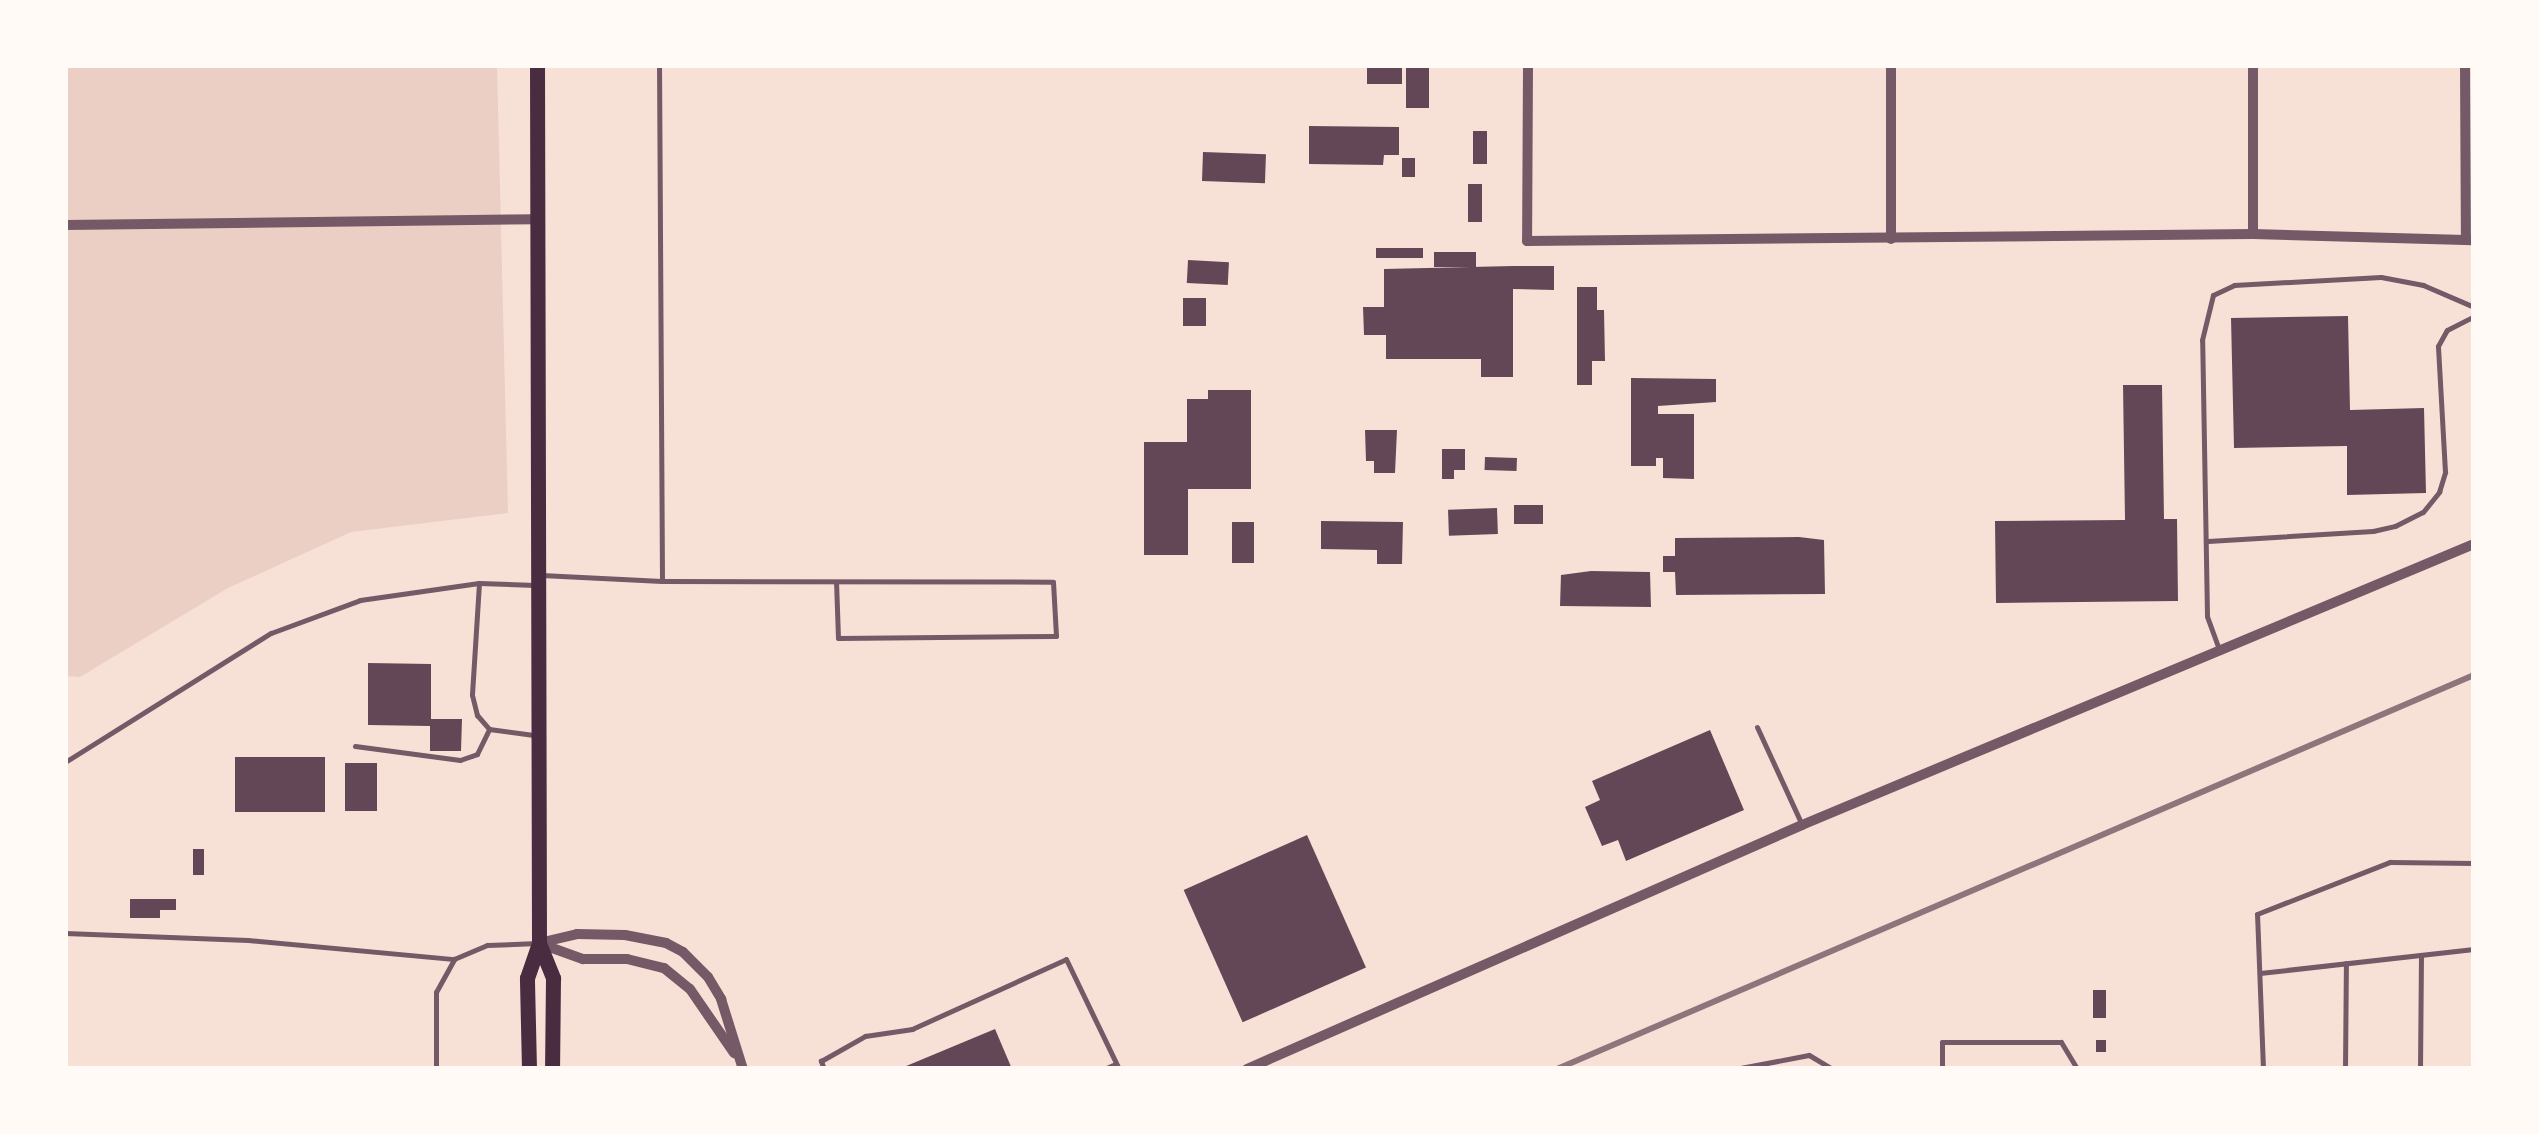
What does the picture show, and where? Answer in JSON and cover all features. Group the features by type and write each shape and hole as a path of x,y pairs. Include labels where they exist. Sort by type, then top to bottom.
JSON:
{"main road":[{"path":"528,1069 528,978 539,944 537,65"},
{"path":"539,944 554,978 552,1069"}],"street":[{"path":"1528,65 1527,241 2252,234 2470,238 2465,65"},
{"path":"1891,65 1891,239"},
{"path":"2252,234 2254,65"},
{"path":"65,225 538,219"},
{"path":"1247,1069 1802,825 2474,544"},
{"path":"539,944 577,934 625,935 666,943 682,952 708,977 720,999 742,1066"},
{"path":"539,944 584,959 627,958 664,968 690,989 742,1066"}],"lane":[{"path":"660,65 662,581"},
{"path":"2220,652 2206,616 2208,541 2202,340 2207,304 2220,288 2381,277 2423,284 2474,307"},
{"path":"2208,541 2373,531 2395,526 2423,512 2439,492 2446,472 2438,346 2447,330 2474,316"},
{"path":"65,762 271,634 360,600 479,583 538,580 1053,582 1056,636 838,638 836,582"},
{"path":"479,583 472,695 477,715 489,729 539,736"},
{"path":"1757,727 1802,825"},
{"path":"355,746 460,760 478,754 489,729"},
{"path":"2264,1069 2258,914 2390,862 2474,863"},
{"path":"65,933 248,940 454,959 487,944 539,944"},
{"path":"2260,972 2474,949"},
{"path":"2420,1069 2421,955"},
{"path":"824,1069 821,1061 865,1036 912,1029 1066,958 1118,1066 1104,1069"},
{"path":"436,1069 436,992 454,959"},
{"path":"2345,1069 2346,963"},
{"path":"1942,1069 1942,1042 2061,1042 2078,1069"},
{"path":"1735,1069 1809,1055 1832,1069"}],"shaded area":[{"path":"65,65 497,65 508,513 351,532 228,588 80,677 65,676"}],"building":[{"path":"1367,65 1402,65 1402,84 1367,84"},
{"path":"1406,65 1429,65 1429,108 1406,108"},
{"path":"1309,126 1399,127 1399,155 1384,155 1383,165 1309,164"},
{"path":"1473,131 1487,131 1487,164 1473,164"},
{"path":"1203,152 1266,154 1265,183 1202,181"},
{"path":"1402,158 1415,158 1415,177 1402,177"},
{"path":"1468,184 1482,184 1482,222 1468,222"},
{"path":"1376,248 1423,248 1423,258 1376,258"},
{"path":"1434,252 1476,252 1476,267 1434,267"},
{"path":"1188,260 1229,262 1228,285 1187,283"},
{"path":"1554,266 1554,290 1513,289 1513,377 1481,377 1481,359 1386,359 1386,335 1364,335 1363,307 1384,307 1384,269"},
{"path":"1577,287 1597,287 1597,310 1604,310 1605,361 1592,361 1592,385 1577,385"},
{"path":"1183,298 1206,298 1206,326 1183,326"},
{"path":"2348,316 2350,410 2424,408 2426,493 2347,495 2347,446 2234,448 2231,318"},
{"path":"1631,378 1716,379 1716,402 1658,406 1658,414 1694,414 1694,479 1663,478 1663,458 1656,458 1656,466 1631,466"},
{"path":"2123,385 2162,385 2164,519 2177,519 2178,601 1996,603 1995,521 2125,520"},
{"path":"1208,390 1251,390 1251,489 1188,489 1188,555 1144,555 1144,442 1187,442 1187,399 1208,399"},
{"path":"1365,430 1397,430 1395,473 1374,473 1374,461 1366,461"},
{"path":"1442,449 1465,449 1465,470 1454,470 1454,479 1442,479"},
{"path":"1485,457 1517,458 1517,471 1485,470"},
{"path":"1514,505 1543,505 1543,524 1514,524"},
{"path":"1497,508 1498,534 1449,536 1448,510"},
{"path":"1321,521 1403,522 1402,564 1377,564 1377,550 1321,549"},
{"path":"1232,522 1254,522 1254,563 1232,563"},
{"path":"1675,538 1824,540 1825,594 1676,595 1675,572 1663,572 1663,556 1675,556"},
{"path":"1650,572 1651,607 1560,606 1561,575"},
{"path":"368,663 431,664 431,719 462,719 461,751 430,751 430,726 368,725"},
{"path":"1710,730 1744,810 1626,861 1618,840 1602,846 1585,807 1600,800 1592,781"},
{"path":"235,757 325,757 325,812 235,812"},
{"path":"345,763 377,763 377,811 345,811"},
{"path":"1307,835 1366,967 1243,1022 1184,890"},
{"path":"193,849 204,849 204,875 193,875"},
{"path":"130,899 176,899 176,910 160,910 160,918 130,918"},
{"path":"2093,990 2106,990 2106,1018 2093,1018"},
{"path":"995,1029 1012,1069 899,1069"},
{"path":"2096,1040 2106,1040 2106,1052 2096,1052"}],"railway":[{"path":"1557,1069 2474,675"}]}
